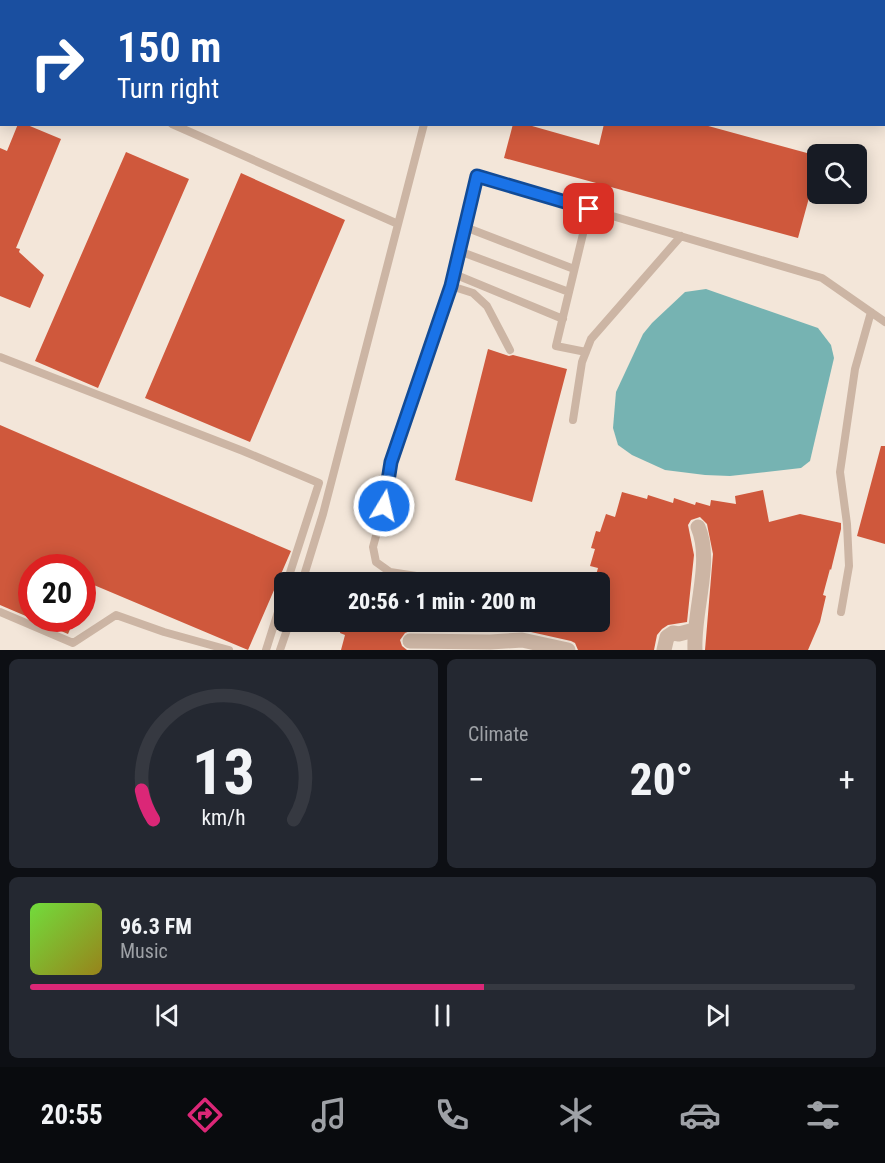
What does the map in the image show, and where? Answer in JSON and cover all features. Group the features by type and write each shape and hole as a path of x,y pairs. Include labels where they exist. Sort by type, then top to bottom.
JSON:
{"street":[{"path":"695,650 694,630 704,556 703,539 698,527"},
{"path":"664,650 668,637 673,633 680,634 694,630"},
{"path":"410,641 522,640 568,650"}],"lane":[{"path":"177,126 399,224"},
{"path":"305,572 323,514 424,126"},
{"path":"390,572 376,562 373,547 384,506 391,462 451,286 477,176 822,278 885,322"},
{"path":"586,352 556,346 589,209"},
{"path":"465,228 574,269"},
{"path":"573,420 582,362 591,339 681,236"},
{"path":"459,251 569,292"},
{"path":"454,274 562,319"},
{"path":"451,286 473,293 487,306 510,350"},
{"path":"841,612 849,566 847,524 840,472 855,369 872,312"},
{"path":"0,357 243,451 319,483 290,572"},
{"path":"0,612 73,643 116,615 164,632 229,650"},
{"path":"266,650 274,625"},
{"path":"280,650 286,632"}],"water":[{"path":"706,289 818,328 831,345 834,358 810,461 801,468 730,476 665,470 632,455 618,445 613,428 616,392 643,334 685,292"}],"building":[{"path":"17,126 30,126 61,139 16,248 20,249 19,252 44,275 30,308 0,296 0,148 7,151"},
{"path":"512,126 532,126 599,145 604,126 708,126 807,153 807,204 798,238 504,158"},
{"path":"126,152 189,179 98,388 35,361"},
{"path":"241,173 345,220 250,442 145,398"},
{"path":"488,349 567,369 532,502 455,480"},
{"path":"0,425 291,551 282,572 274,572 274,590 248,650 96,586 96,554 18,554 18,613 0,605"},
{"path":"881,446 885,446 885,544 857,536"},
{"path":"763,490 769,522 800,514 841,523 823,595 826,596 820,622 808,650 705,650 713,554 707,524 700,517 691,520 688,525 694,555 687,622 668,625 662,629 657,635 654,650 578,650 575,643 571,641 531,632 610,632 610,572 597,572 598,568 590,566 595,549 591,548 596,531 600,532 606,514 615,517 622,492 647,499 648,495 673,503 674,498 695,505 696,502 710,506 711,500 736,504 735,496"},
{"path":"408,632 400,640 402,646 407,650 341,650 345,635 340,633"}],"route":[{"path":"384,506 391,462 451,286 477,176 589,209"}]}
